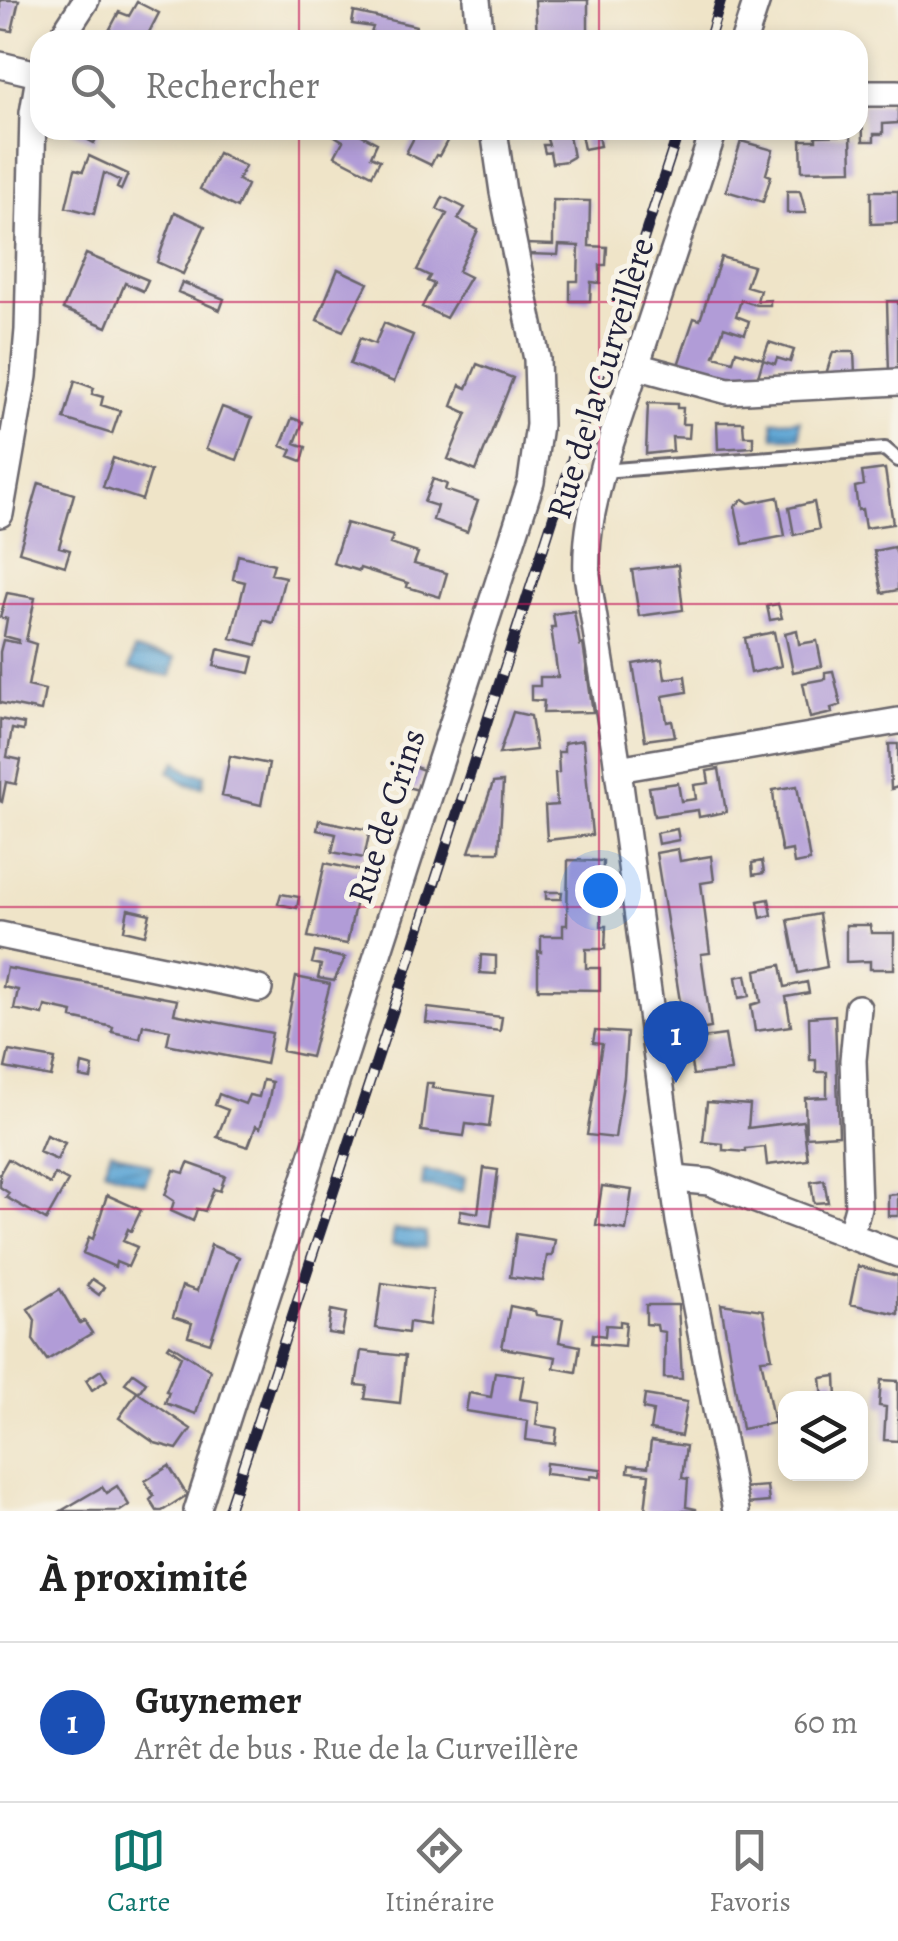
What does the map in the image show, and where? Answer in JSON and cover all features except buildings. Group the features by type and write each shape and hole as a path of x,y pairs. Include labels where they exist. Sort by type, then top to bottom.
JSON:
{"street":[{"path":"66,30 86,0"},
{"path":"477,0 480,30"},
{"path":"748,30 758,0"},
{"path":"0,64 30,70"},
{"path":"868,92 898,93"},
{"path":"0,514 28,330 32,140"},
{"name":"Rue de Crins","path":"197,1511 530,482 539,425 537,359 495,140"},
{"name":"Rue de la Curveillère","path":"711,140 602,471 586,550 679,1221 736,1511"},
{"path":"636,366 728,391 898,382"},
{"path":"618,769 898,720"},
{"path":"0,936 259,989"},
{"path":"850,1236 858,1207 853,1060 858,1008"},
{"path":"674,1179 709,1182 898,1254"}],"lane":[{"path":"602,471 885,449 898,460"}],"water":[{"path":"800,420 800,437 774,437 773,421"},
{"path":"134,650 175,658 171,676 130,669"},
{"path":"176,761 189,772 205,775 203,787 185,784 169,771"},
{"path":"111,1151 152,1166 145,1184 104,1170"},
{"path":"424,1171 465,1177 463,1191 422,1186"},
{"path":"394,1229 426,1233 425,1248 392,1245"}],"railway":[{"path":"712,30 721,0"},
{"path":"228,1511 676,140"}],"place":[{"name":"Guynemer","path":"676,1083"}]}
